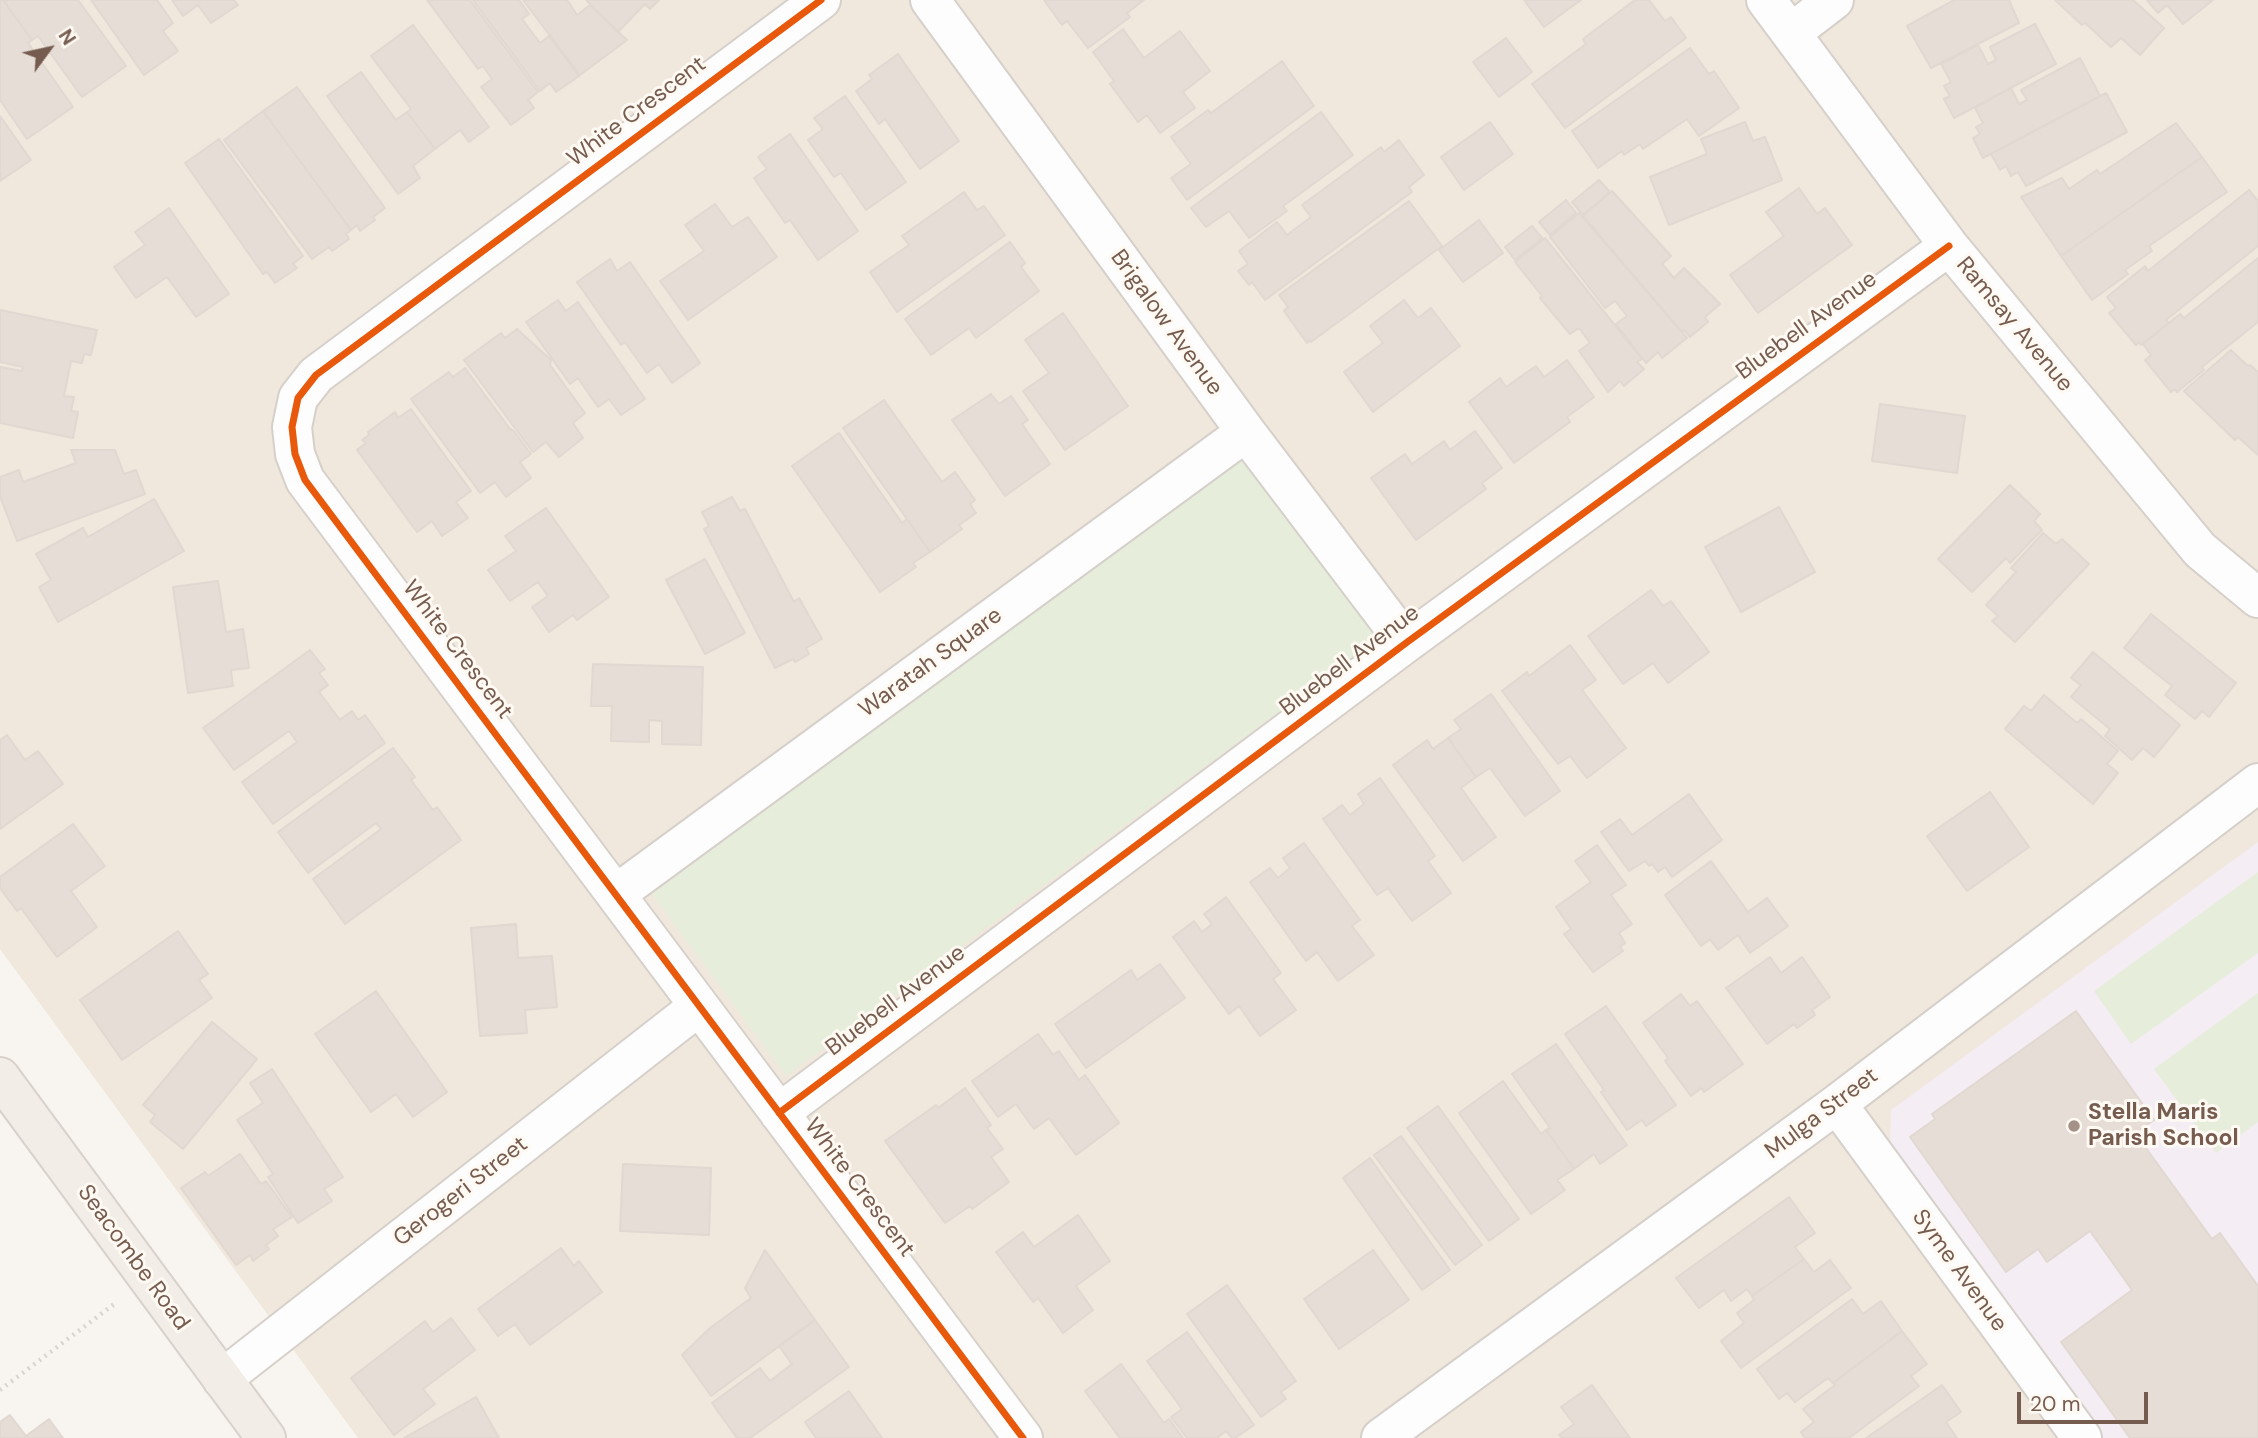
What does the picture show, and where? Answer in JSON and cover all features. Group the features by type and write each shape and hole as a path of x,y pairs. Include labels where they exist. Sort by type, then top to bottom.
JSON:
{"main road":[{"name":"Seacombe Road","path":"0,1077 266,1438"}],"street":[{"name":"White Crescent","path":"821,0 316,374 298,398 292,427 295,454 305,480 1023,1438"},
{"name":"Brigalow Avenue","path":"930,0 1246,432 1406,643"},
{"name":"Ramsay Avenue","path":"1766,0 1949,246 2200,550 2258,598"},
{"path":"1791,33 1834,0"},
{"name":"Bluebell Avenue","path":"779,1113 1406,643 1949,246"},
{"name":"Waratah Square","path":"616,894 1246,432"},
{"name":"Mulga Street","path":"1381,1438 1837,1104 2258,783"},
{"name":"Gerogeri Street","path":"222,1379 699,1006"},
{"name":"Syme Avenue","path":"1837,1104 2082,1438"}],"path":[{"path":"0,1390 149,1279"}],"shaded area":[{"path":"0,0 2258,0 2258,1438 358,1438 0,949"},
{"name":"Stella Maris Parish School","path":"2258,842 2258,1438 2103,1438 1890,1142 1891,1110"}],"green space":[{"path":"1247,455 1381,636 786,1076 652,894"},
{"path":"2258,872 2258,953 2131,1044 2094,991"},
{"path":"2258,993 2258,1122 2216,1153 2154,1069"}],"building":[{"path":"0,0 3,0 32,40 28,43 73,107 27,139 0,100"},
{"path":"3,0 78,0 126,66 82,97 38,36 32,40"},
{"path":"91,0 157,0 173,23 163,31 178,51 144,75"},
{"path":"172,0 234,0 238,5 211,23 198,5 183,16"},
{"path":"427,0 470,0 538,92 528,100 534,108 511,125 481,87 492,79 483,66 478,69"},
{"path":"473,0 519,0 529,14 522,19 540,43 549,36 579,76 556,92 550,83 540,91"},
{"path":"523,0 567,0 577,15 590,5 627,40 580,75"},
{"path":"586,0 659,0 650,9 645,4 618,32"},
{"path":"1044,0 1144,0 1127,13 1130,17 1088,48 1067,21 1062,25"},
{"path":"1524,0 1581,0 1544,27"},
{"path":"1635,0 1649,0 1665,21 1671,17 1686,38 1565,128 1532,84 1586,44 1583,39"},
{"path":"1954,0 2009,0 2019,23 1931,68 1907,26"},
{"path":"2055,0 2133,0 2164,28 2140,55 2121,38 2111,47"},
{"path":"2147,0 2213,0 2183,24 2167,5 2158,13"},
{"path":"2035,24 2056,64 1954,118 1944,99 1950,96 1944,86 1951,82 1941,64 1978,45 1988,64 1996,60 1990,47"},
{"path":"413,25 489,127 469,142 460,130 435,149 407,112 411,109 371,56"},
{"path":"1123,29 1144,58 1180,31 1210,71 1183,92 1195,108 1160,133 1147,115 1138,122 1110,84 1114,81 1093,52"},
{"path":"1506,38 1532,72 1499,97 1473,62"},
{"path":"1690,48 1709,74 1714,71 1739,108 1699,136 1687,119 1643,149 1640,144 1624,155 1622,151 1598,168 1572,131"},
{"path":"898,54 959,141 920,169 885,119 879,124 856,91 872,79 869,75"},
{"path":"2080,58 2100,96 1983,158 1973,138 1980,134 1976,127 1983,123 1975,108 2011,88 2019,104 2027,100 2021,90"},
{"path":"1282,61 1314,106 1187,200 1171,178 1191,164 1171,137 1208,110 1211,113"},
{"path":"361,72 396,120 407,112 435,149 413,166 420,178 398,194 327,96"},
{"path":"297,87 385,208 360,231 357,225 351,230 263,111"},
{"path":"2106,93 2127,132 2026,186 2018,172 2011,176 2006,166 2000,170 1991,154"},
{"path":"845,96 906,182 866,210 841,173 834,177 808,140 823,129 814,118"},
{"path":"263,111 351,230 346,234 349,239 332,251 329,247 312,259 224,140"},
{"path":"1321,112 1353,155 1283,206 1287,211 1249,238 1229,211 1206,227 1191,208"},
{"path":"0,116 31,160 0,181"},
{"path":"1490,122 1513,154 1464,190 1441,157"},
{"path":"1745,122 1753,141 1765,137 1782,180 1669,225 1650,177 1707,154 1701,139"},
{"path":"2176,123 2202,157 2061,256 2021,197 2062,178 2069,189 2097,170 2100,174"},
{"path":"790,134 858,231 818,260 790,220 785,223 754,178 767,169 758,157"},
{"path":"219,139 303,256 293,264 297,268 275,283 267,272 263,274 185,163"},
{"path":"1399,140 1424,175 1409,187 1412,192 1265,300 1252,282 1249,285 1238,271 1248,264 1239,251 1277,222 1287,235 1311,217 1302,205 1381,147 1384,152"},
{"path":"2202,157 2227,192 2149,246 2152,251 2125,270 2128,274 2092,300 2061,256"},
{"path":"1599,180 1610,192 1583,215 1572,202"},
{"path":"1799,188 1817,214 1825,208 1852,245 1758,313 1730,275 1784,236 1766,212"},
{"path":"2249,190 2258,201 2258,246 2166,320 2169,323 2141,345 2139,342 2136,345 2109,313 2116,308 2107,297 2145,266 2148,271"},
{"path":"1612,191 1671,256 1662,264 1674,278 1684,268 1720,304 1705,317 1708,322 1690,337 1684,330 1682,332 1583,216"},
{"path":"964,192 977,210 984,206 1005,235 897,312 870,272 909,245 902,236"},
{"path":"1566,200 1576,213 1550,235 1539,222"},
{"path":"1409,201 1442,246 1307,343 1284,311 1288,307 1279,295"},
{"path":"715,204 732,227 748,217 777,257 688,320 660,281 704,251 685,225"},
{"path":"169,208 229,294 196,317 167,277 136,298 114,267 145,245 135,232"},
{"path":"1579,213 1687,338 1662,358 1658,352 1646,363 1616,324 1627,316 1615,301 1605,308 1550,237"},
{"path":"1479,220 1503,253 1463,282 1439,250"},
{"path":"1532,226 1542,238 1515,260 1505,247"},
{"path":"1545,238 1642,359 1637,362 1644,369 1624,386 1620,381 1608,392 1579,351 1590,343 1579,328 1570,334 1515,262"},
{"path":"1010,242 1025,263 1021,267 1039,291 976,338 969,328 931,355 905,319"},
{"path":"2258,258 2258,322 2202,367 2204,370 2177,392 2175,389 2171,392 2145,360 2151,355 2143,344 2180,314 2184,318"},
{"path":"610,259 617,271 630,262 700,363 672,383 659,364 647,373 625,342 621,345 577,282"},
{"path":"558,300 566,311 578,302 645,399 621,415 609,399 598,407 578,378 570,384 526,322"},
{"path":"1404,300 1418,318 1431,308 1460,346 1373,412 1344,372 1383,343 1370,326"},
{"path":"0,310 97,330 91,355 84,354 82,363 71,361 64,396 74,397 71,411 78,412 73,438 0,423 0,367 22,371 23,367 0,362"},
{"path":"1063,313 1128,406 1065,450 1023,391 1049,373 1025,340"},
{"path":"517,329 551,360 550,365 585,413 573,423 583,438 559,457 546,442 533,452 464,360 501,333 505,338"},
{"path":"2231,350 2258,372 2258,455 2238,437 2235,440 2184,391"},
{"path":"1567,360 1594,397 1567,417 1570,422 1514,463 1469,402 1500,378 1506,387 1536,366 1544,377"},
{"path":"465,368 531,454 520,462 531,478 506,497 495,482 480,493 411,399 449,372 453,377"},
{"path":"991,394 999,404 1011,396 1028,420 1022,424 1050,464 1005,496 952,420"},
{"path":"884,400 942,482 955,472 975,500 970,504 976,513 959,525 962,529 930,552 843,428"},
{"path":"1880,404 1965,416 1957,473 1872,461"},
{"path":"411,409 471,491 456,502 468,518 442,536 432,521 417,532 357,450 366,443 362,440 369,435 368,432 395,412 398,418"},
{"path":"1475,431 1502,468 1482,483 1486,489 1416,540 1371,478 1405,454 1412,464 1444,441 1450,450"},
{"path":"839,433 902,523 907,519 930,552 913,563 916,567 880,592 792,466"},
{"path":"71,450 115,450 124,474 136,470 145,494 17,541 0,496 0,477 19,470 23,482 76,463"},
{"path":"2010,485 2040,514 2034,521 2042,530 2010,563 2006,558 1972,592 1938,559"},
{"path":"732,497 740,511 745,509 794,602 799,598 822,639 806,648 809,654 795,662 793,659 775,668 704,529 709,526 702,512"},
{"path":"154,499 184,551 58,622 39,587 51,580 36,554 83,528 88,537"},
{"path":"1779,507 1815,572 1741,612 1705,547"},
{"path":"546,508 609,597 577,620 573,615 549,632 532,607 548,596 538,582 510,601 488,570 516,551 505,536"},
{"path":"2043,533 2056,544 2062,539 2089,564 2015,642 1992,621 1998,616 1986,605 2016,572 2011,568"},
{"path":"705,559 745,633 705,654 666,580"},
{"path":"218,581 226,632 243,629 249,668 231,670 233,686 188,693 173,587"},
{"path":"1651,590 1663,606 1671,601 1709,652 1668,683 1653,663 1623,684 1588,636"},
{"path":"2151,614 2236,683 2209,717 2202,711 2195,719 2165,695 2172,686 2124,648"},
{"path":"1570,645 1596,680 1582,690 1626,748 1587,778 1570,756 1558,764 1502,691 1527,672 1529,676"},
{"path":"310,650 325,669 319,673 328,685 319,692 340,720 352,711 358,720 365,715 385,743 273,824 242,782 297,742 289,731 234,770 203,728"},
{"path":"2093,652 2180,725 2154,757 2143,748 2132,760 2105,736 2110,729 2071,697 2081,685 2071,678"},
{"path":"593,664 703,667 701,745 662,744 662,721 649,720 649,742 611,741 612,706 591,706"},
{"path":"1491,694 1560,791 1525,816 1490,768 1476,777 1448,738 1461,729 1454,720"},
{"path":"2044,695 2077,723 2081,719 2118,751 2107,764 2118,773 2093,804 2005,729 2024,706 2031,711"},
{"path":"7,735 25,760 38,751 63,784 0,829 0,740"},
{"path":"1448,738 1476,777 1461,788 1496,837 1463,861 1393,765 1427,740 1433,749"},
{"path":"393,748 415,777 411,780 433,810 437,807 461,840 345,924 313,879 381,829 376,823 308,873 278,832"},
{"path":"1380,778 1435,856 1428,861 1451,893 1412,921 1388,888 1377,895 1323,819 1342,805 1350,815 1364,804 1358,794"},
{"path":"1990,792 2029,847 1967,891 1927,836"},
{"path":"1689,794 1722,840 1672,877 1665,867 1658,872 1652,864 1649,866 1645,861 1629,871 1601,832 1620,819 1632,835"},
{"path":"73,824 105,866 71,891 97,927 57,957 21,908 17,911 0,888 0,877"},
{"path":"1304,843 1360,920 1352,926 1374,955 1338,981 1317,952 1306,961 1250,882 1270,868 1278,878 1290,868 1283,858"},
{"path":"1597,845 1626,885 1611,895 1632,924 1619,933 1625,943 1620,947 1623,951 1593,972 1564,934 1571,929 1556,907 1591,882 1575,861"},
{"path":"1711,861 1748,912 1767,898 1788,926 1750,953 1738,935 1718,950 1710,939 1701,946 1665,895"},
{"path":"1226,897 1281,973 1273,979 1296,1010 1260,1036 1239,1006 1229,1014 1173,937 1194,921 1202,932 1212,924 1204,914"},
{"path":"516,924 518,958 552,956 557,1007 525,1010 527,1033 480,1036 471,928"},
{"path":"178,931 208,974 199,980 212,998 122,1060 80,1000"},
{"path":"1770,957 1781,973 1802,957 1830,997 1812,1010 1815,1015 1797,1028 1794,1024 1767,1044 1726,988"},
{"path":"1160,964 1185,998 1086,1068 1055,1024 1131,970 1137,980"},
{"path":"376,991 447,1092 413,1117 396,1094 371,1112 315,1034"},
{"path":"1681,994 1690,1006 1697,1001 1743,1064 1704,1092 1701,1088 1691,1096 1665,1061 1668,1058 1643,1023"},
{"path":"1606,1006 1676,1105 1646,1126 1642,1120 1627,1130 1601,1092 1604,1090 1565,1034"},
{"name":"Stella Maris Parish School","path":"2076,1011 2154,1120 2135,1133 2212,1239 2220,1233 2258,1286 2258,1438 2130,1438 2061,1342 2132,1290 2090,1231 2047,1262 2038,1249 2006,1272 1910,1137 1935,1119 1932,1114"},
{"path":"212,1022 257,1059 183,1149 150,1122 155,1115 143,1105"},
{"path":"1038,1034 1053,1055 1059,1051 1079,1080 1085,1075 1119,1123 1076,1155 1049,1118 1034,1129 1016,1104 998,1117 972,1081"},
{"path":"1556,1044 1627,1145 1600,1164 1594,1154 1574,1169 1546,1130 1550,1128 1512,1074"},
{"path":"272,1069 343,1177 324,1189 332,1201 298,1223 268,1177 273,1174 237,1120 263,1103 250,1083"},
{"path":"1503,1081 1541,1134 1546,1130 1574,1169 1557,1180 1565,1190 1531,1214 1459,1113"},
{"path":"965,1088 991,1125 987,1128 1003,1149 991,1157 1009,1182 972,1209 970,1206 945,1223 885,1141"},
{"path":"1438,1106 1519,1219 1489,1241 1407,1128"},
{"path":"1401,1136 1482,1245 1455,1265 1374,1155"},
{"path":"240,1154 261,1184 266,1181 292,1217 273,1229 278,1236 266,1245 269,1249 253,1261 250,1255 236,1265 181,1188 205,1172 208,1176"},
{"path":"1370,1158 1450,1270 1422,1290 1343,1178"},
{"path":"623,1164 711,1168 709,1235 620,1231"},
{"path":"1789,1197 1815,1233 1795,1247 1804,1259 1752,1296 1747,1289 1731,1301 1724,1290 1699,1308 1676,1278"},
{"path":"1078,1215 1110,1261 1076,1286 1093,1310 1063,1333 1038,1298 1033,1302 996,1252 1023,1232 1034,1247"},
{"path":"561,1248 574,1266 579,1261 602,1292 530,1345 515,1324 498,1336 478,1309"},
{"path":"765,1250 815,1320 711,1396 682,1355 710,1328 751,1298 745,1288"},
{"path":"1373,1250 1409,1300 1339,1349 1304,1299"},
{"path":"1804,1259 1814,1272 1830,1260 1851,1288 1741,1368 1721,1341 1744,1323 1737,1313 1754,1300 1752,1296"},
{"path":"1227,1285 1296,1381 1281,1392 1286,1399 1261,1417 1187,1314"},
{"path":"1852,1299 1863,1314 1881,1301 1902,1331 1833,1383 1828,1378 1795,1402 1787,1393 1779,1399 1757,1369"},
{"path":"451,1318 475,1350 423,1389 435,1404 394,1435 351,1378 425,1321 433,1332"},
{"path":"815,1320 849,1367 750,1438 737,1438 712,1403 760,1368 770,1381 792,1364 779,1346"},
{"path":"1902,1331 1927,1364 1911,1376 1919,1386 1849,1438 1805,1438 1801,1432 1814,1422 1803,1409"},
{"path":"1187,1332 1254,1425 1235,1438 1226,1431 1217,1438 1187,1438 1171,1417 1182,1409 1147,1361"},
{"path":"1121,1364 1164,1423 1169,1419 1183,1438 1120,1438 1085,1391"},
{"path":"1592,1385 1630,1438 1562,1438 1559,1435 1574,1424 1561,1407"},
{"path":"1942,1385 1961,1412 1946,1422 1957,1438 1866,1438"},
{"path":"849,1391 882,1438 816,1438 805,1422"},
{"path":"476,1397 499,1438 404,1438"},
{"path":"10,1415 26,1436 49,1419 63,1438 0,1438 0,1422"}],"cycle path":[{"path":"821,0 316,375 298,398 292,427 295,454 305,480 1023,1438"},
{"path":"779,1113 1406,643 1949,246"}],"place":[{"name":"Stella Maris Parish School","path":"2074,1126"}]}
